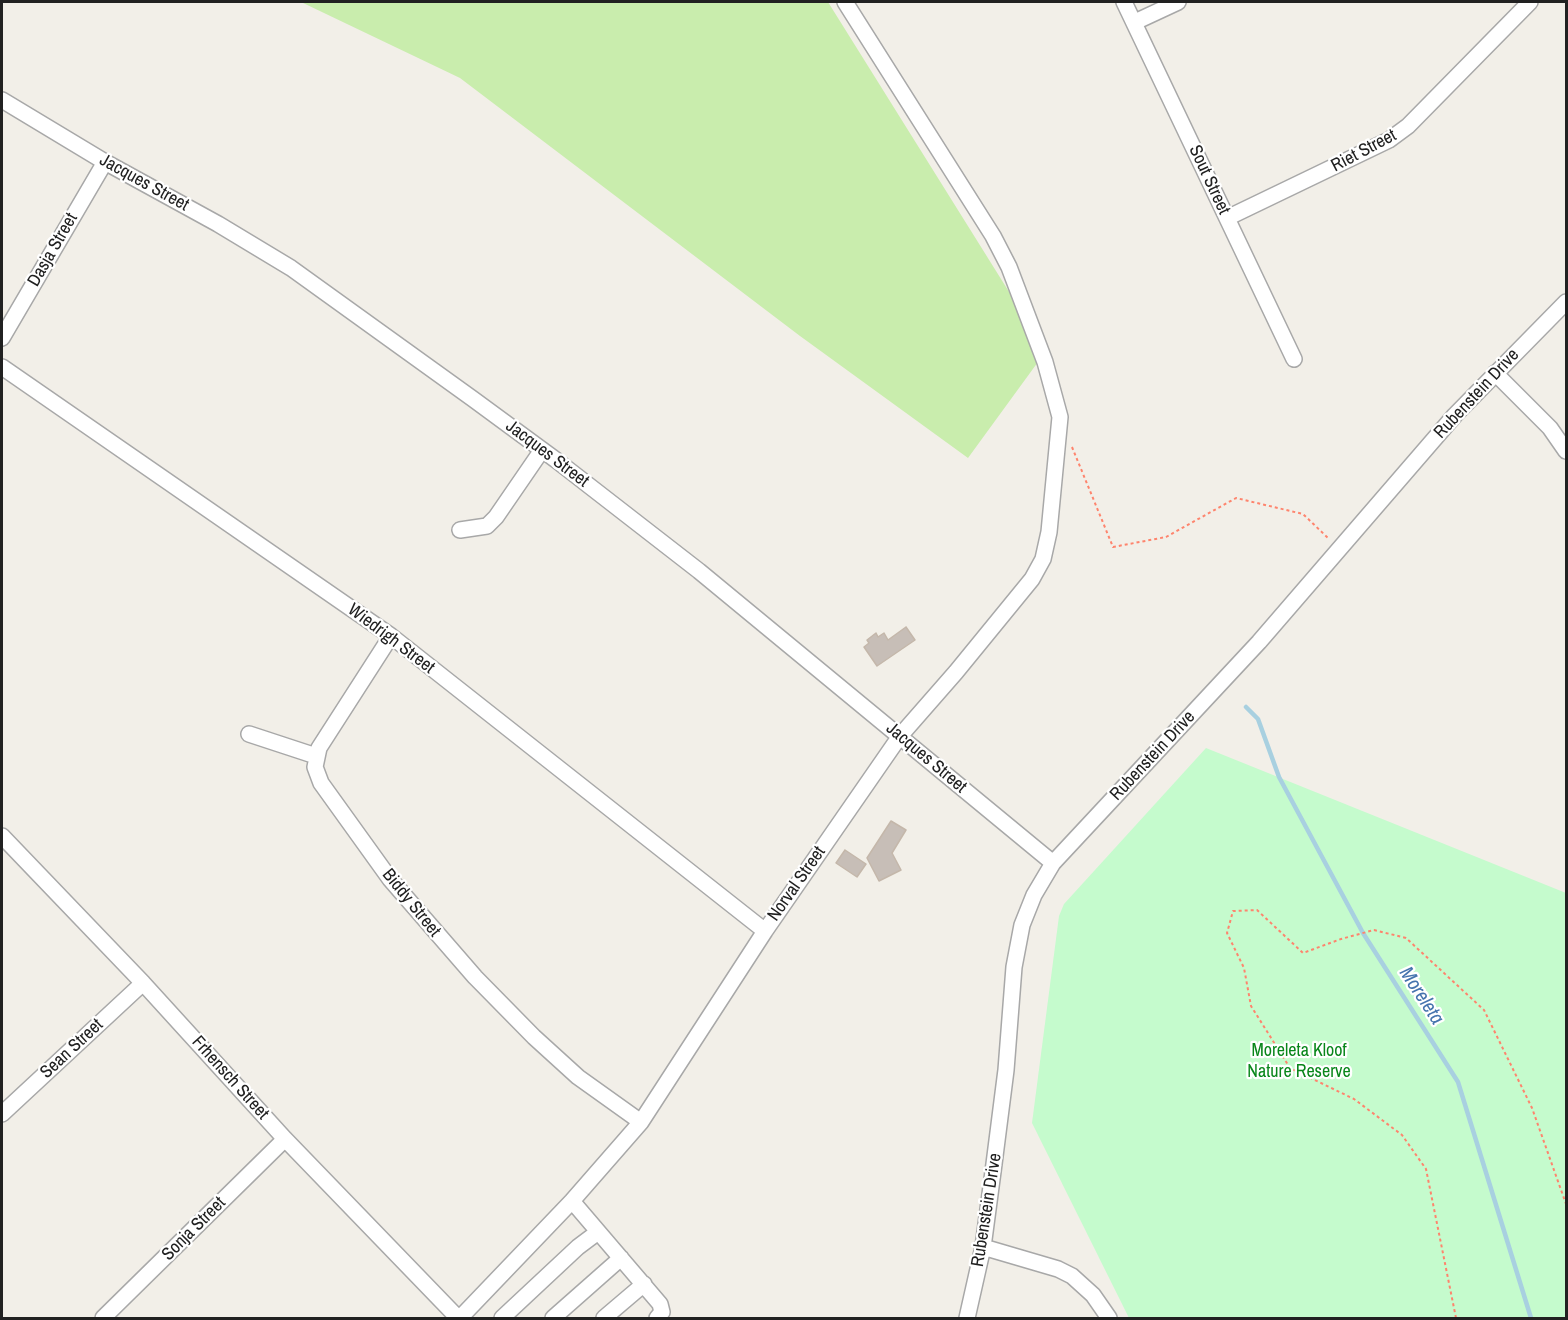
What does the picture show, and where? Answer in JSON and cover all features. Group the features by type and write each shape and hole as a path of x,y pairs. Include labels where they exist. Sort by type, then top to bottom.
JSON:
{"street":[{"name":"Norval Street","path":"459,1318 572,1201 641,1122 765,931 900,736 956,672 1044,559 1049,532 1060,417 1045,362 1024,306 993,237 845,2"},
{"name":"Sout Street","path":"1124,2 1294,359"},
{"path":"1135,22 1178,2"},
{"name":"Riet Street","path":"1227,218 1389,141 1408,126 1530,2"},
{"name":"Jacques Street","path":"2,100 105,162 245,239 291,268 542,450 699,571 1053,863"},
{"name":"Dasja Street","path":"2,338 105,162"},
{"name":"Rubenstein Drive","path":"967,1318 983,1247 1006,1070 1014,966 1022,925 1034,895 1053,863 1244,659 1455,414 1566,302"},
{"name":"Wiedrigh Street","path":"2,367 391,636 765,931"},
{"path":"1495,373 1551,428 1566,451"},
{"path":"460,530 487,526 542,450"},
{"path":"249,734 316,756 323,740 391,636"},
{"name":"Biddy Street","path":"316,756 317,774 325,788 390,879 448,948 541,1044 592,1088 641,1122"},
{"name":"Frhensch Street","path":"2,836 143,983 285,1138 459,1318"},
{"path":"2,860 14,849"},
{"name":"Sean Street","path":"2,1114 143,983"},
{"name":"Sonja Street","path":"104,1318 285,1138"},
{"path":"572,1201 662,1308 657,1318"},
{"path":"502,1318 598,1232"},
{"path":"983,1247 1058,1269 1071,1276 1093,1295 1109,1318"},
{"path":"553,1318 621,1258"},
{"path":"604,1318 644,1284"}],"path":[{"path":"1069,439 1113,548 1166,537 1236,498 1303,514 1340,550"},
{"path":"1456,1318 1426,1169 1402,1135 1354,1099 1290,1068 1251,1006 1244,968 1227,933 1233,911 1257,910 1303,953 1374,930 1406,938 1484,1010 1532,1108 1566,1204"}],"green space":[{"path":"301,2 828,2 1046,351 968,458 800,336 460,78"},
{"name":"Moreleta Kloof Nature Reserve","path":"1206,748 1566,893 1566,1318 1129,1318 1032,1123 1059,916 1064,904"}],"building":[{"path":"906,627 915,640 877,666 864,647 869,643 867,640 876,633 878,637 884,633 888,640"},
{"path":"891,821 906,830 892,853 901,870 879,881 867,858"},
{"path":"845,850 866,864 857,877 836,863"}],"waterway":[{"name":"Moreleta","path":"1246,707 1258,719 1279,777 1363,933 1458,1082 1531,1318"}]}
